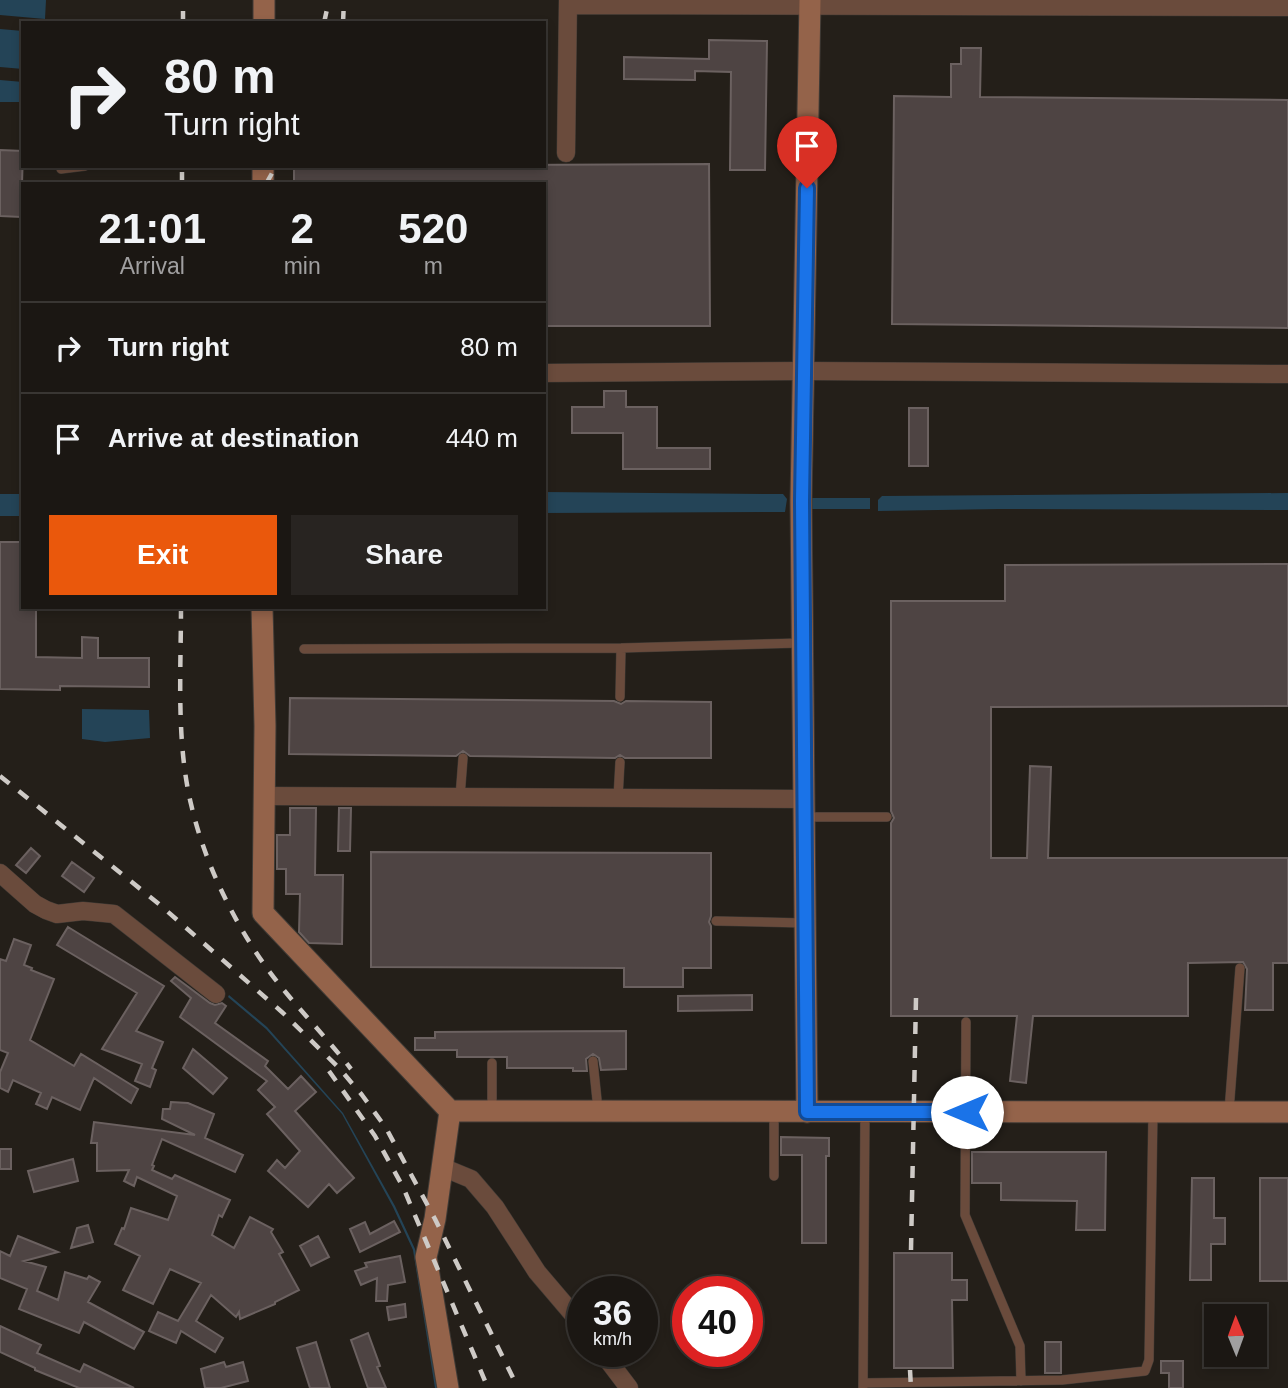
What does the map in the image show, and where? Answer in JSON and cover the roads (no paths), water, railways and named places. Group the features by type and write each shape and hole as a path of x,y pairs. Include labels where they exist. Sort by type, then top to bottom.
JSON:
{"street":[{"path":"264,0 264,21"},
{"path":"566,153 568,3 1224,3 1288,7"},
{"path":"807,1112 802,501 810,3"},
{"path":"546,373 804,371 1288,374"},
{"path":"262,609 263,914 450,1111 1288,1112"},
{"path":"264,796 618,798 804,808"},
{"path":"0,873 35,904 57,914 83,911 114,914 216,994"},
{"path":"448,1388 426,1257 450,1111"},
{"path":"442,1167 471,1178 495,1207 537,1272 567,1307"},
{"path":"613,1367 629,1388"}],"lane":[{"path":"61,169 69,168"},
{"path":"304,649 621,648 803,643"},
{"path":"620,697 621,648"},
{"path":"460,797 463,758"},
{"path":"618,798 620,762"},
{"path":"804,808 887,817"},
{"path":"716,921 805,923"},
{"path":"1228,1112 1240,968"},
{"path":"966,1022 965,1215 1020,1346 1021,1381"},
{"path":"593,1062 598,1112"},
{"path":"492,1063 492,1111"},
{"path":"774,1112 774,1176"},
{"path":"865,1112 863,1385 1062,1380 1145,1371 1149,1360 1153,1112"}],"water":[{"path":"0,0 46,0 45,19 0,15"},
{"path":"0,29 21,31 21,69 0,67"},
{"path":"0,80 21,82 21,102 0,102"},
{"path":"546,492 783,494 787,499 785,512 546,513"},
{"path":"1288,493 1288,510 878,511 878,500 882,496"},
{"path":"0,494 21,494 21,516 0,516"},
{"path":"808,498 870,498 870,509 808,509"},
{"path":"82,709 149,710 150,738 105,742 82,739"},
{"path":"229,995 267,1027 343,1113 395,1206 415,1249 437,1388 413,1250 393,1207 342,1114 266,1029 228,997"}],"railway":[{"path":"183,0 183,21"},
{"path":"324,21 329,0"},
{"path":"343,21 344,0"},
{"path":"182,168 182,182"},
{"path":"267,182 275,168"},
{"path":"181,609 180,706 183,756 191,804 203,847 221,889 254,949 286,993 351,1069"},
{"path":"0,776 159,904 283,1013 339,1068 362,1095 386,1128 435,1219 518,1388"},
{"path":"911,1250 916,998"},
{"path":"329,1071 375,1136 403,1187 488,1388"},
{"path":"910,1370 911,1388"}]}
